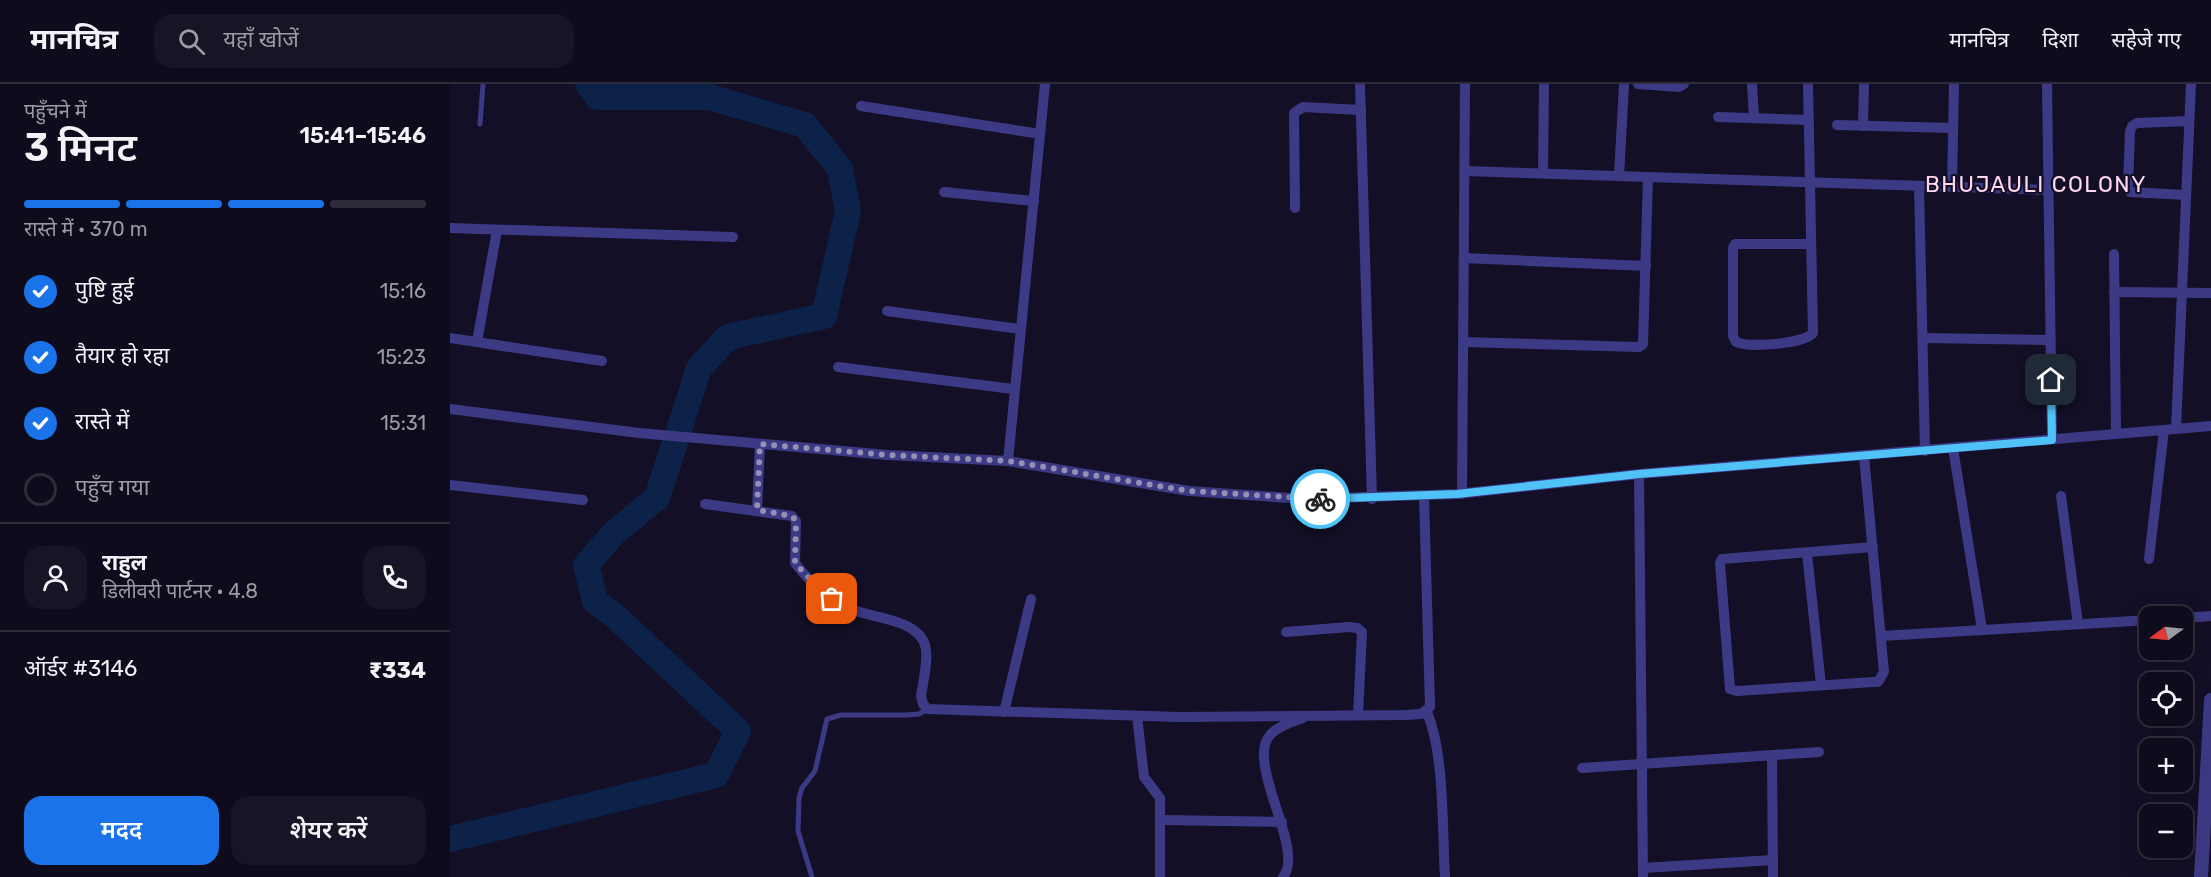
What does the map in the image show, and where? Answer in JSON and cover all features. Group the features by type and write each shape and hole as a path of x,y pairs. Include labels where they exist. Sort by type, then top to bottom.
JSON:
{"street":[{"path":"1008,461 1013,389 1045,84"},
{"path":"1360,84 1372,499"},
{"path":"1462,494 1465,84"},
{"path":"1543,173 1544,84"},
{"path":"1620,176 1624,84"},
{"path":"1638,84 1679,87 1684,84"},
{"path":"1752,84 1754,118"},
{"path":"1808,84 1813,333 1804,339 1745,346 1736,342 1732,336 1733,248 1736,244 1811,244"},
{"path":"1863,126 1864,84"},
{"path":"1952,187 1954,84"},
{"path":"2047,84 2052,440"},
{"path":"2150,559 2170,429 2191,84"},
{"path":"861,106 1040,135"},
{"path":"1295,208 1294,113 1303,107 1361,110"},
{"path":"1718,117 1809,120"},
{"path":"2185,195 2130,192 2128,188 2130,132 2132,126 2137,123 2189,121"},
{"path":"1837,125 1953,128"},
{"path":"1465,171 2047,190"},
{"path":"1463,342 1639,346 1644,344 1648,177"},
{"path":"1919,186 1925,451"},
{"path":"944,192 1034,201"},
{"path":"450,228 733,237"},
{"path":"477,342 497,230"},
{"path":"2114,255 2116,434"},
{"path":"1464,258 1646,266"},
{"path":"2114,292 2211,293"},
{"path":"887,311 1020,329"},
{"path":"450,338 602,361"},
{"path":"1923,338 2050,340"},
{"path":"838,367 1013,389"},
{"path":"450,410 639,433 888,455 1008,461 1189,491 1304,499 1372,499 1462,494 1639,474 2211,426"},
{"path":"757,510 760,444"},
{"path":"1953,448 1982,629"},
{"path":"1864,456 1873,547 1884,672 1878,682 1737,691 1730,689 1720,563 1722,559 1873,547"},
{"path":"1639,474 1643,873 1773,860"},
{"path":"450,484 583,500"},
{"path":"705,504 792,516 796,521 795,563 820,590 848,608 889,618 921,637 926,649 921,696 922,704 928,709 1137,716 1308,716 1421,714 1427,712 1430,707 1424,496"},
{"path":"2061,496 2078,624"},
{"path":"1807,552 1821,685"},
{"path":"1004,712 1030,599"},
{"path":"2193,617 2211,616"},
{"path":"1881,636 2139,621"},
{"path":"1286,632 1349,627 1357,628 1362,632 1358,715"},
{"path":"2201,877 2211,700"},
{"path":"1427,712 1434,729 1438,762 1445,877"},
{"path":"1137,716 1144,777 1160,798 1160,877"},
{"path":"1284,877 1288,863 1282,822 1266,774 1264,748 1268,736 1276,729 1308,716"},
{"path":"1582,768 1819,752"},
{"path":"1772,755 1773,877"},
{"path":"1161,820 1282,822"}],"lane":[{"path":"480,124 483,84"},
{"path":"812,877 798,831 799,798 802,788 815,771 827,719 841,715 919,714 928,709"}],"waterway":[{"path":"450,839 716,775 738,731 617,618 595,601 586,565 615,532 657,498 699,368 728,337 824,316 848,211 840,169 805,125 709,97 598,97 588,84"}],"way so far":[{"path":"832,599 801,572 795,563 796,521 792,516 757,510 760,444 888,455 1008,461 1189,491 1320,499"}],"district":[{"name":"BHUJAULI COLONY","path":"2036,184"}],"route":[{"path":"1320,499 1372,499 1457,494 1639,474 2052,440 2051,380"}]}
